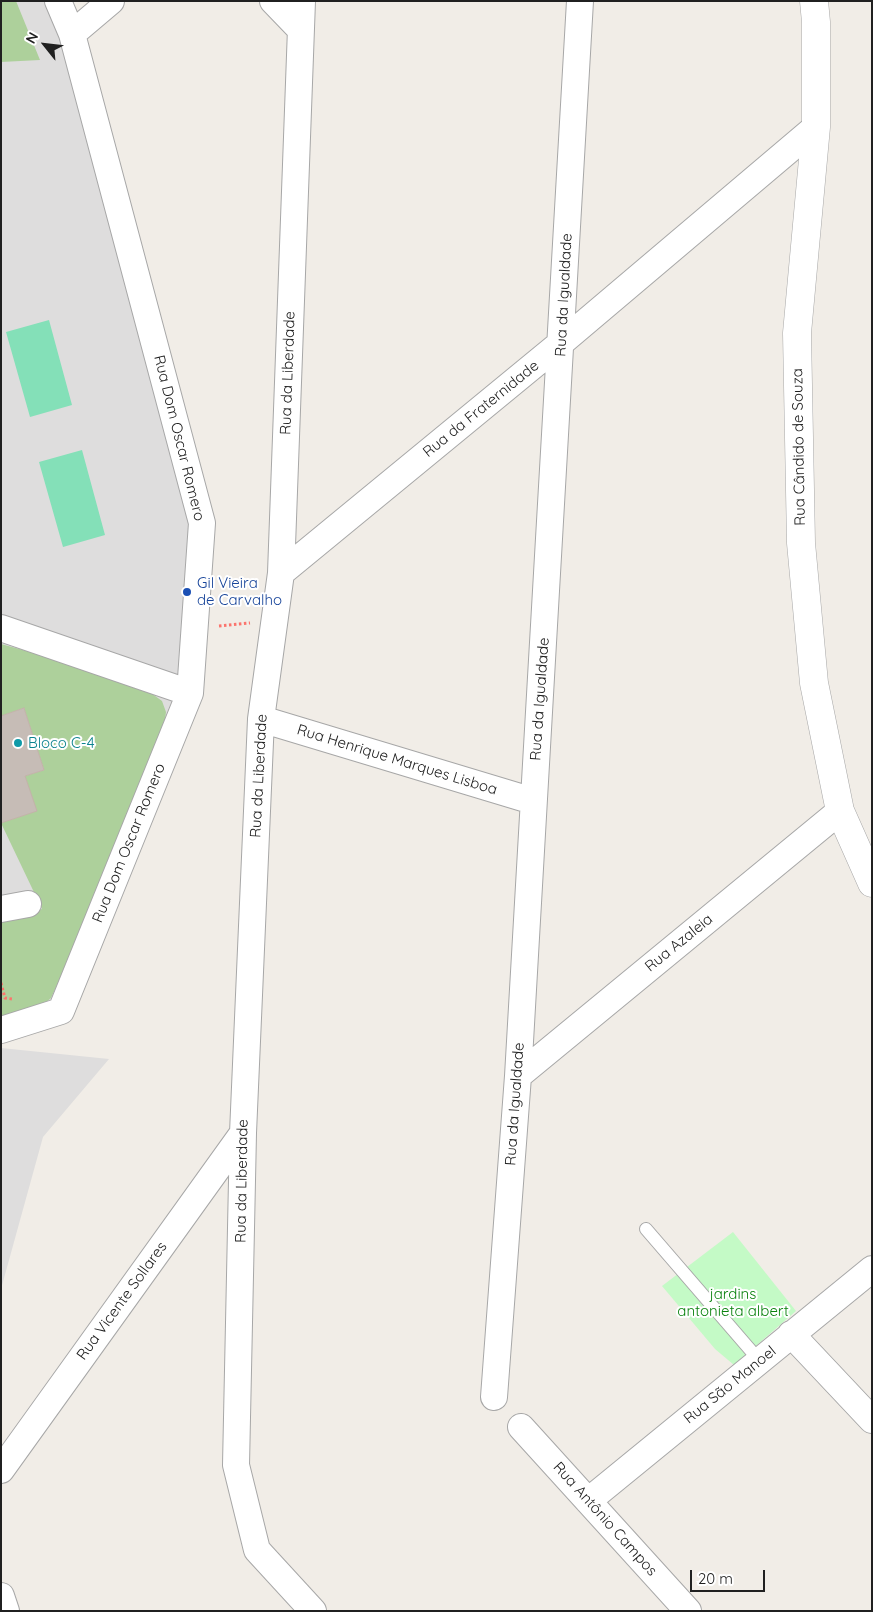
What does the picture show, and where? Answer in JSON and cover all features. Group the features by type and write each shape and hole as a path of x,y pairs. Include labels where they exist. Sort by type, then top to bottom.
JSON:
{"street":[{"name":"Rua Dom Oscar Romero","path":"1,1030 60,1011 190,693 202,523 72,34 58,1"},
{"path":"72,34 111,1"},
{"path":"273,1 299,28"},
{"name":"Rua da Liberdade","path":"302,1 299,28 281,573 262,719 242,1133 236,1465 257,1550 313,1611"},
{"name":"Rua da Igualdade","path":"494,1397 518,1076 562,342 580,1"},
{"name":"Rua Cândido de Souza","path":"814,1 816,22 816,127 797,333 802,543 814,683 840,810 872,883"},
{"name":"Rua da Fraternidade","path":"281,573 562,342 816,127"},
{"path":"1,628 190,693"},
{"name":"Rua Henrique Marques Lisboa","path":"262,719 533,801"},
{"name":"Rua Azaleia","path":"518,1076 840,810"},
{"path":"1,909 28,904"},
{"name":"Rua Vicente Sollares","path":"1,1470 242,1133"},
{"name":"Rua São Manoel","path":"588,1501 872,1269"},
{"path":"791,1334 872,1420"},
{"name":"Rua Antônio Campos","path":"521,1427 688,1611"},
{"path":"1,1596 6,1611"}],"lane":[{"path":"646,1230 759,1360"}],"path":[{"path":"211,627 275,620"}],"shaded area":[{"path":"1,1 58,1 202,523 190,693 61,1011 1,1030"},
{"path":"1,1048 109,1059 43,1137 1,1289"}],"green space":[{"path":"1,1 16,1 40,60 1,62"},
{"path":"49,320 72,405 30,417 6,332"},
{"path":"82,450 105,535 63,547 39,462"},
{"path":"1,644 67,662 147,690 162,701 166,712 165,720 68,961 51,998 42,1006 1,1021 1,922 42,909 1,823 36,811 25,776 44,770 24,708 1,716"},
{"name":"jardins antonieta albert","path":"733,1232 796,1311 734,1365 715,1349 662,1286"}],"building":[{"name":"Bloco C-4","path":"24,708 44,770 25,776 37,811 1,823 1,716"}],"place":[{"name":"Gil Vieira de Carvalho","path":"187,592"},
{"name":"Bloco C-4","path":"18,743"}]}
